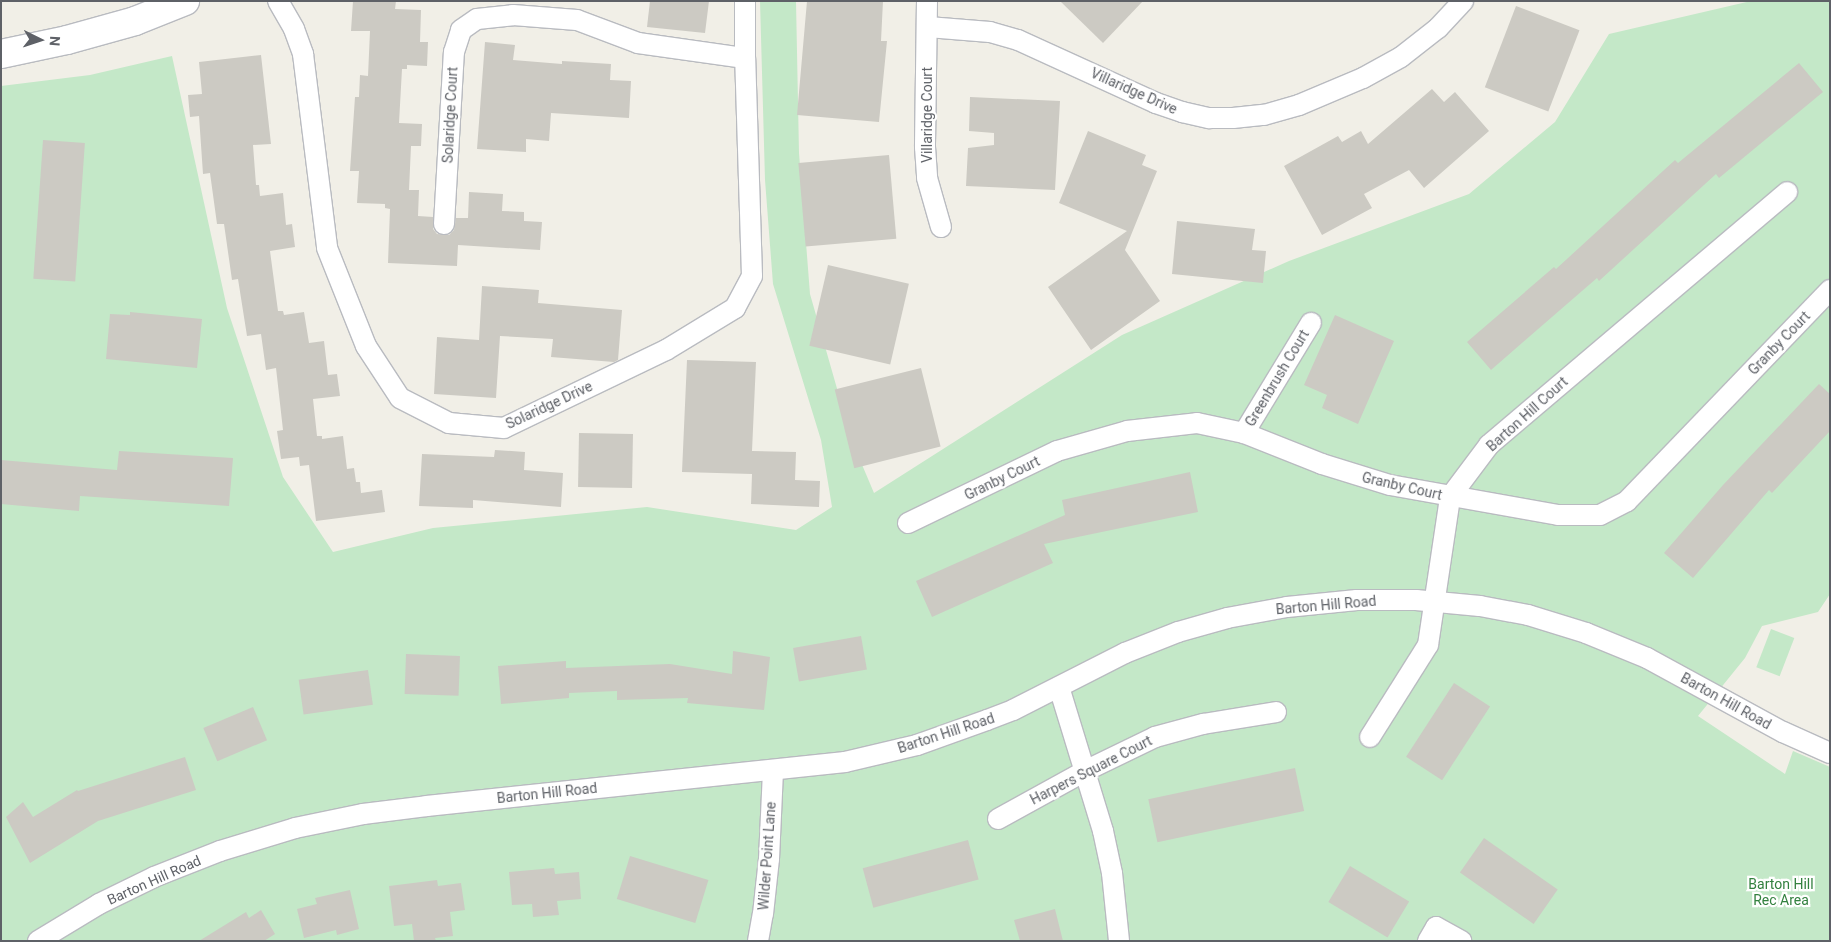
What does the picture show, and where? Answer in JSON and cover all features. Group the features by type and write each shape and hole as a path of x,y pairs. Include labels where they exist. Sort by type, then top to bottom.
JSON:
{"main road":[{"path":"1,54 76,38 135,21 185,1"}],"street":[{"name":"Solaridge Drive","path":"278,1 294,29 303,54 327,248 366,346 400,398 449,423 504,428 666,350 735,308 752,276 744,58 745,1"},
{"name":"Villaridge Court","path":"927,1 925,147 927,178 941,227"},
{"name":"Villaridge Drive","path":"928,27 990,32 1018,40 1156,103 1182,112 1209,118 1234,118 1264,115 1299,105 1363,78 1401,57 1438,28 1463,1"},
{"name":"Solaridge Court","path":"444,224 449,153 450,92 454,52 461,30 477,19 513,15 577,20 638,43 744,58"},
{"name":"Barton Hill Court","path":"1370,737 1428,645 1450,497 1489,445 1787,192"},
{"name":"Granby Court","path":"908,523 1057,452 1127,431 1197,423 1244,433 1322,464 1390,485 1450,497 1558,514 1600,515 1627,501 1830,290"},
{"name":"Greenbrush Court","path":"1244,433 1311,323"},
{"name":"Barton Hill Road","path":"38,941 100,904 154,877 220,851 296,828 363,814 427,806 845,762 917,745 1004,713 1125,653 1178,632 1227,618 1287,607 1357,600 1433,602 1480,606 1528,615 1586,633 1647,658 1783,732 1830,753"},
{"path":"1059,686 1085,771 1112,873 1119,941"},
{"name":"Harpers Square Court","path":"998,819 1085,771 1155,737 1203,724 1276,712"},
{"name":"Wilder Point Lane","path":"758,941 769,859 773,770"},
{"path":"1428,941 1436,927 1461,941"}],"green space":[{"name":"Barton Hill Rec Area","path":"760,1 796,1 799,153 810,294 852,441 874,493 1122,335 1289,261 1469,194 1555,122 1609,34 1751,1 1830,1 1830,594 1818,612 1762,626 1745,658 1698,716 1785,774 1793,751 1830,767 1830,941 1,941 1,86 90,75 172,56 227,308 283,477 333,552 433,528 647,507 796,530 832,507 821,440 773,284 765,180"},
{"path":"1771,629 1794,638 1780,676 1756,667"}],"building":[{"path":"353,1 396,1 395,9 421,10 420,42 428,42 427,66 407,65 407,69 402,69 399,123 422,124 421,146 411,146 409,190 419,190 418,216 433,217 433,229 437,234 449,235 454,230 456,218 468,218 469,192 503,194 502,211 524,212 524,221 542,222 540,250 458,245 457,266 388,263 390,209 385,208 385,204 357,203 359,171 350,171 355,97 359,97 360,75 368,76 370,31 351,31"},
{"path":"650,1 709,1 705,33 647,27"},
{"path":"807,1 883,1 881,41 887,41 879,122 797,115"},
{"path":"1060,1 1143,1 1103,43"},
{"path":"1516,6 1579,30 1548,112 1485,87"},
{"path":"485,42 515,45 513,60 562,64 562,61 611,64 610,80 631,81 629,118 551,113 549,141 526,139 526,152 477,149"},
{"path":"261,55 271,144 253,145 256,185 259,185 260,196 283,193 286,225 292,224 295,247 270,251 278,311 283,311 284,315 304,312 309,343 324,341 328,375 337,374 340,396 313,399 317,436 322,436 322,439 343,436 347,469 354,468 356,482 360,482 361,493 382,490 385,512 316,521 309,465 300,466 299,457 281,459 277,431 283,430 276,368 266,370 261,334 247,336 238,279 232,280 224,224 217,224 210,173 203,174 199,116 190,117 188,95 202,94 199,62"},
{"path":"1799,63 1823,92 1719,178 1716,174 1599,281 1597,278 1491,370 1467,342 1554,267 1556,269 1675,160 1678,163"},
{"path":"1432,89 1444,102 1455,92 1489,131 1424,188 1409,170 1364,194 1372,208 1322,235 1284,166 1338,136 1342,142 1361,131 1368,144"},
{"path":"970,97 1060,101 1055,190 966,186 968,148 994,145 994,133 969,131"},
{"path":"1088,131 1146,155 1142,165 1157,171 1125,250 1160,301 1091,350 1048,287 1127,231 1059,203"},
{"path":"43,140 85,143 75,282 33,279"},
{"path":"889,155 896,239 806,247 798,163"},
{"path":"1177,221 1255,229 1252,250 1266,251 1263,283 1172,274"},
{"path":"828,265 909,284 890,365 809,346"},
{"path":"482,286 539,290 538,303 622,310 618,360 614,362 551,357 553,339 500,336 496,398 434,394 437,337 479,340"},
{"path":"130,312 202,319 197,368 106,359 110,314 130,315"},
{"path":"1335,315 1394,341 1358,424 1322,408 1327,395 1304,385"},
{"path":"687,360 756,362 752,451 796,452 795,480 820,481 819,507 751,504 752,474 682,472"},
{"path":"921,368 941,447 854,468 835,390"},
{"path":"1819,384 1830,394 1830,431 1772,493 1769,490 1693,578 1664,553 1723,485"},
{"path":"579,433 633,434 632,488 578,487"},
{"path":"495,450 525,452 524,470 563,473 561,507 473,500 473,508 419,506 422,454 494,457"},
{"path":"119,451 233,458 229,506 80,496 79,511 1,504 1,460 117,470"},
{"path":"1190,472 1198,512 1044,544 1053,563 932,617 916,581 1065,515 1062,500"},
{"path":"861,636 867,669 799,681 793,648"},
{"path":"733,651 770,657 764,710 687,703 688,698 617,700 617,691 569,693 569,698 501,704 498,666 566,661 566,668 670,664 732,674"},
{"path":"406,654 460,656 459,696 405,694"},
{"path":"368,670 373,705 304,714 299,680"},
{"path":"1454,683 1490,706 1442,780 1406,757"},
{"path":"253,707 267,740 217,761 203,728"},
{"path":"185,757 196,790 98,821 30,863 6,817 23,802 33,817 77,790"},
{"path":"1295,768 1304,811 1157,842 1148,799"},
{"path":"1484,838 1558,890 1534,924 1460,872"},
{"path":"968,840 979,880 873,908 863,868"},
{"path":"630,856 708,880 695,923 617,899"},
{"path":"1350,866 1409,902 1388,938 1328,902"},
{"path":"554,868 555,874 579,872 581,899 557,901 559,915 533,917 532,904 512,905 509,872"},
{"path":"437,880 438,886 461,883 465,910 450,912 453,936 435,938 436,941 414,941 412,924 394,926 389,886"},
{"path":"350,890 359,929 337,935 336,930 304,938 297,909 317,904 315,898"},
{"path":"1055,909 1063,941 1020,941 1014,920"},
{"path":"261,910 275,934 264,941 199,941 246,912 249,918"}]}
